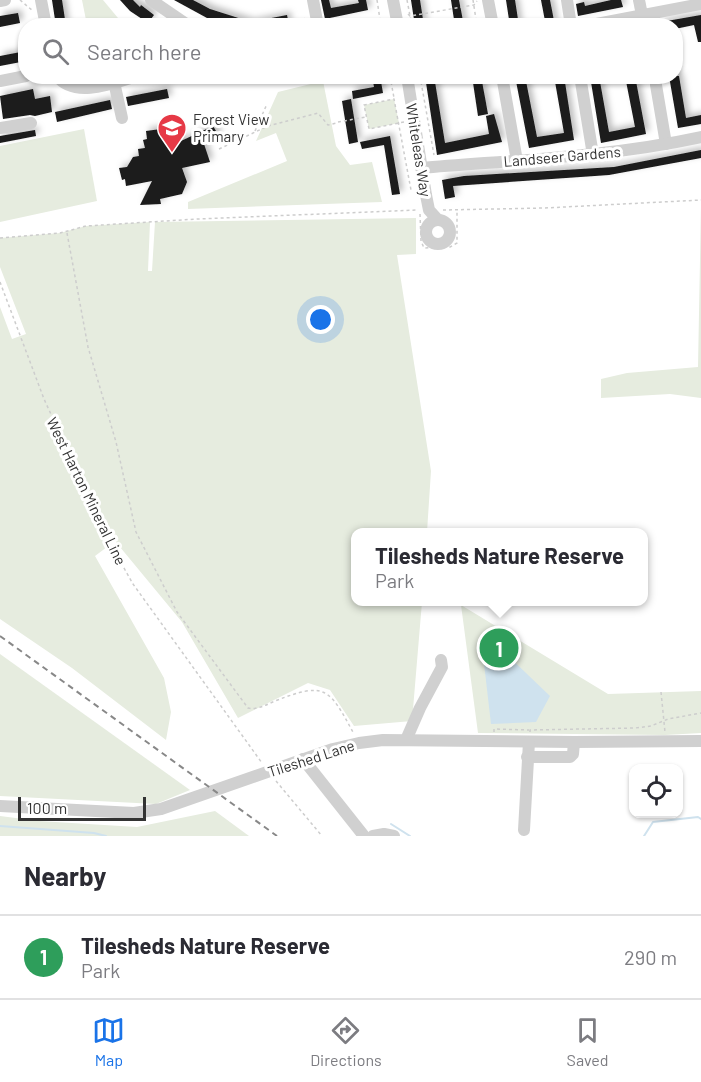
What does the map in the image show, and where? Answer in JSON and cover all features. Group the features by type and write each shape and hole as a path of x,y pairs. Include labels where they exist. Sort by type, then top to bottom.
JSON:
{"street":[{"path":"0,1 5,0"},
{"path":"41,0 44,18"},
{"path":"152,0 174,18"},
{"path":"313,0 316,18"},
{"path":"393,0 394,18"},
{"path":"488,0 491,18"},
{"path":"567,0 570,18"},
{"path":"639,0 642,15"},
{"path":"627,18 701,4"},
{"path":"0,81 18,78"},
{"path":"64,84 83,89 105,84"},
{"path":"114,84 122,118"},
{"name":"Whiteleas Way","path":"408,84 421,168 433,222"},
{"path":"503,84 517,161"},
{"path":"581,84 593,155"},
{"path":"655,84 666,144"},
{"path":"0,128 31,123"},
{"name":"Landseer Gardens","path":"421,168 593,155 666,144 701,136"},
{"path":"406,740 442,667 441,660"},
{"name":"Tileshed Lane","path":"0,806 134,813 161,809 303,759 359,743 406,740 701,741"},
{"path":"525,830 529,742"},
{"path":"528,758 570,757 573,754 574,742"},
{"path":"303,759 364,836"},
{"path":"373,836 384,834 394,836"}],"path":[{"path":"377,0 380,18"},
{"path":"407,0 410,16 474,5 478,0"},
{"path":"473,0 476,18"},
{"path":"391,84 411,190"},
{"path":"421,84 436,166"},
{"path":"394,99 364,105 369,129 414,120"},
{"path":"255,132 267,104"},
{"path":"219,149 268,126 318,113 328,125 367,117"},
{"path":"429,210 545,208 701,200"},
{"path":"0,238 66,232 86,226 419,210 424,248 450,248 457,243 457,209"},
{"path":"66,232 88,347 116,442 134,526 177,612 248,708 260,707 305,690 322,692 333,698 359,743"},
{"name":"West Harton Mineral Line","path":"0,282 44,399 111,545 133,584 268,772 322,836"},
{"path":"661,692 665,742"},
{"path":"529,742 530,730 635,728 701,713"}],"shaded area":[{"path":"82,0 103,0 118,18 86,18"},
{"path":"311,84 324,84 336,146 350,165 372,162 382,202 188,209 188,202 287,161 276,133 256,141 278,92"},
{"path":"394,99 399,123 369,129 364,105"},
{"path":"84,129 97,201 0,222 0,146"},
{"path":"701,206 701,398 670,394 601,398 601,379 627,373 698,367"},
{"path":"416,218 416,254 397,255 431,471 427,528 351,528 351,606 422,606 412,721 354,726 330,690 308,683 238,718 182,622 115,541 95,556 164,678 171,712 166,740 72,668 0,619 0,307 12,339 26,334 0,267 0,238 60,233 86,226 150,222 148,271 152,271 155,222"},
{"path":"461,606 608,694 701,691 701,733 665,735 478,733"},
{"path":"0,654 190,790 156,804 0,796"},
{"path":"215,811 249,836 0,836 0,816 39,821 137,827"}],"water":[{"path":"503,651 550,696 536,722 491,724 483,655"}],"building":[{"path":"52,0 62,0 65,18 55,18"},
{"path":"120,0 133,0 154,15 152,18 140,18"},
{"path":"174,0 193,0 210,9 238,18 207,18"},
{"path":"321,0 329,0 331,8 366,0 368,10 325,18"},
{"path":"411,0 420,0 423,18 414,18"},
{"path":"451,0 459,0 462,18 454,18"},
{"path":"506,0 515,0 518,18 509,18"},
{"path":"541,0 550,0 553,18 544,18"},
{"path":"621,0 623,7 578,16 576,4 584,2 585,6"},
{"path":"18,13 18,23 0,27 0,16"},
{"path":"287,15 288,18 272,18"},
{"path":"701,15 701,42 698,42 694,25 683,27 683,18"},
{"path":"18,53 18,63 0,66 0,56"},
{"path":"373,84 381,84 383,93 353,99 352,91 374,87"},
{"path":"426,84 435,84 445,143 489,134 486,116 494,114 502,142 437,155"},
{"path":"473,84 482,84 488,114 478,116"},
{"path":"517,84 527,84 537,137 564,133 555,84 565,84 574,140 529,148"},
{"path":"591,84 600,84 609,132 635,127 627,84 637,84 646,134 601,143"},
{"path":"670,84 680,84 686,118 701,115 701,124 678,128"},
{"path":"33,89 35,99 50,96 52,112 3,119 0,96"},
{"path":"167,89 169,98 128,106 126,97"},
{"path":"351,99 358,142 349,144 342,101"},
{"path":"110,100 112,109 57,122 55,112"},
{"path":"213,126 219,136 204,144 210,162 182,168 187,182 182,194 160,199 161,204 140,205 152,181 126,186 119,168 127,167 133,157 139,156 138,149 145,148 143,140 147,139 146,131 176,127 181,141"},
{"path":"35,130 36,136 0,143 0,136"},
{"path":"390,136 400,194 392,195 384,145 362,149 360,142"},
{"path":"701,150 701,158 609,175 453,186 455,197 445,199 442,180 464,176 614,167"}],"waterway":[{"path":"644,836 653,822 698,817 701,819"},
{"path":"391,824 410,836"},
{"path":"0,826 94,833 106,836"}],"railway":[{"path":"0,636 277,836"}],"place":[{"name":"Forest View Primary","path":"172,154"},
{"name":"Tilesheds Nature Reserve","path":"499,648"}]}
